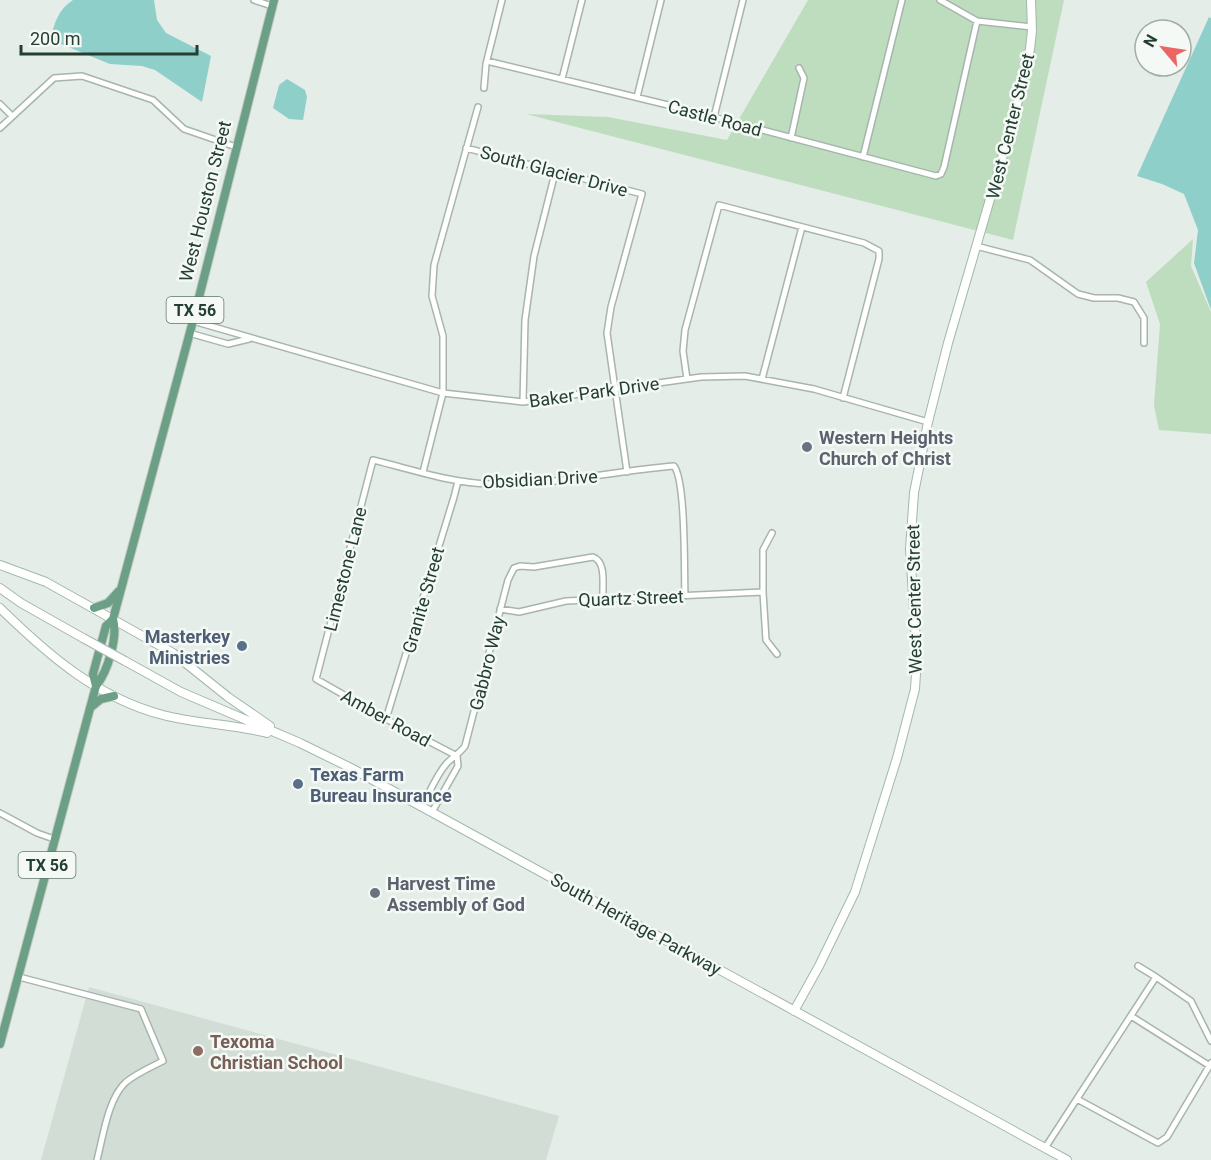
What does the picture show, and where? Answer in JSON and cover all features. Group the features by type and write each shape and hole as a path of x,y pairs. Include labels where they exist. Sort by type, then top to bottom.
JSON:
{"main road":[{"name":"West Center Street","path":"794,1011 855,892 897,758 915,688 917,657 910,549 914,493 928,422 1014,117 1030,49 1031,0"},
{"name":"West Houston Street","path":"0,1044 4,1014 19,976 96,686 103,677 116,630 113,619 193,321 273,3"},
{"path":"0,565 46,582 173,653 247,711 300,742"},
{"name":"South Heritage Parkway","path":"0,588 21,603 181,692 300,742 432,812 1067,1160"},
{"path":"94,608 108,603 121,588"},
{"path":"0,608 53,658 114,696 162,715 257,731 300,742"},
{"path":"90,709 101,699 114,696"}],"street":[{"path":"254,0 273,3"},
{"path":"484,88 487,61 502,0"},
{"path":"562,79 582,0"},
{"path":"637,97 661,0"},
{"path":"714,117 743,0"},
{"path":"863,157 902,0"},
{"path":"940,0 977,21 1032,27"},
{"name":"Castle Road","path":"487,61 637,97 930,176 941,174 944,167 977,21"},
{"path":"791,138 804,78 799,68"},
{"path":"0,128 54,78 82,76 153,100 184,129 236,147"},
{"path":"0,104 12,116"},
{"path":"423,472 443,393 443,336 432,296 434,265 478,107"},
{"name":"South Glacier Drive","path":"466,148 642,194 611,307 607,333 615,390"},
{"path":"523,402 525,320 532,267 555,172"},
{"path":"687,379 683,351 685,330 719,206 864,243 879,251 879,259 843,398"},
{"path":"762,379 802,227"},
{"path":"976,246 1030,260 1078,294 1134,302 1144,318 1144,344"},
{"name":"Baker Park Drive","path":"193,321 443,393 523,402 701,376 745,376 814,389 928,422"},
{"path":"189,333 228,344 251,338"},
{"path":"615,390 627,472"},
{"name":"Obsidian Drive","path":"373,460 458,481 489,484 567,480 674,466 677,470 681,503 685,596"},
{"name":"Limestone Lane","path":"316,679 373,460"},
{"name":"Granite Street","path":"386,719 458,481"},
{"path":"772,533 763,550 763,592 766,640 777,654"},
{"name":"Gabbro Way","path":"422,807 449,761 457,756 465,746 500,609 508,580 514,568 599,559 603,566 603,600"},
{"name":"Quartz Street","path":"500,609 519,612 566,601 763,592"},
{"name":"Amber Road","path":"316,679 457,756"},
{"name":"Gabbro Way","path":"432,812 458,766 457,756"},
{"path":"0,813 38,834 54,839"},
{"path":"1138,966 1191,1001 1211,1041"},
{"path":"19,976 141,1009 163,1061 120,1088 114,1099 97,1160"},
{"path":"1046,1148 1156,978"},
{"path":"1077,1099 1158,1143 1167,1137 1210,1064 1131,1016"}],"shaded area":[{"name":"Texoma Christian School","path":"89,987 559,1116 546,1160 41,1160"}],"green space":[{"path":"808,0 1064,0 1013,240 526,114 608,117 727,140"},
{"path":"1193,239 1191,266 1211,312 1211,434 1159,430 1154,405 1160,324 1146,282"}],"water":[{"path":"73,0 154,0 157,20 166,33 211,56 202,102 155,70 142,66 110,64 51,40 58,17"},
{"path":"1209,17 1211,18 1211,310 1194,263 1198,230 1184,194 1137,176 1181,78 1193,78 1193,52"},
{"path":"287,79 305,90 307,97 303,120 289,119 273,108 279,85"}],"place":[{"name":"Western Heights Church of Christ","path":"807,447"},
{"name":"Masterkey Ministries","path":"242,646"},
{"name":"Texas Farm Bureau Insurance","path":"298,784"},
{"name":"Harvest Time Assembly of God","path":"375,893"},
{"name":"Texoma Christian School","path":"198,1051"}]}
